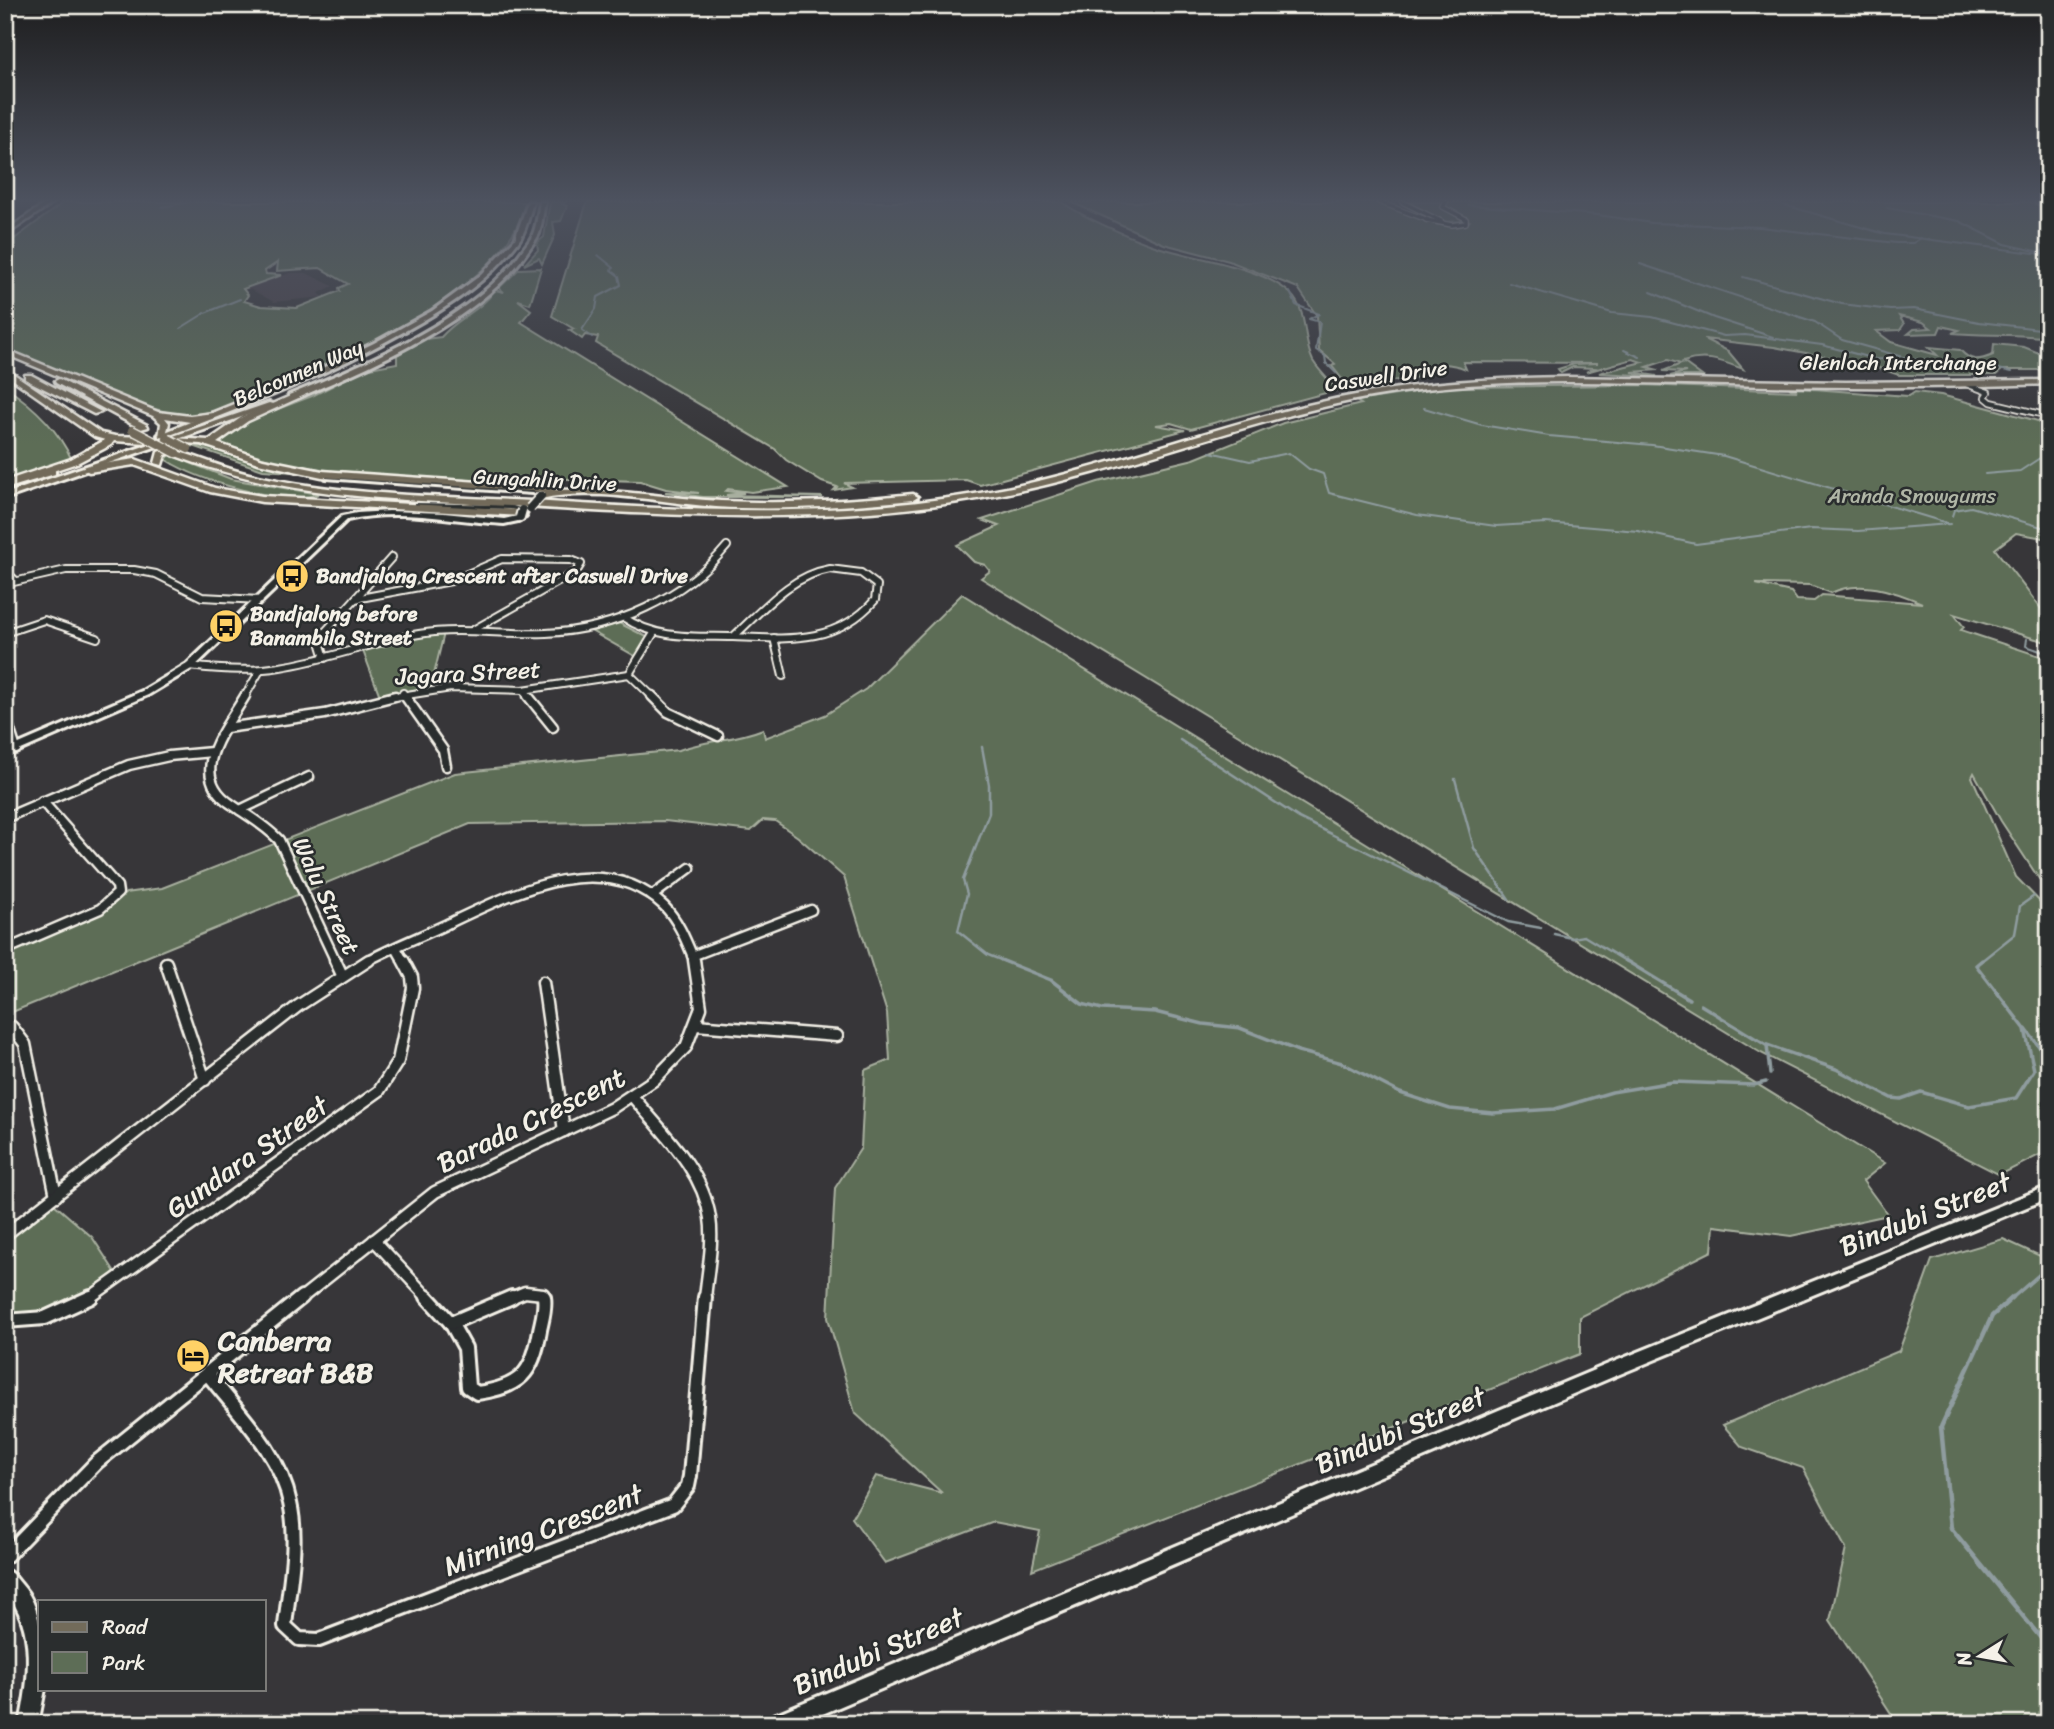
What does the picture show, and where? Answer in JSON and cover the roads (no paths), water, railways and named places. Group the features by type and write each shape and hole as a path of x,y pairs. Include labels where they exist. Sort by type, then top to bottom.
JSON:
{"highway":[{"path":"5,353 156,414 190,419 213,416"},
{"name":"Gungahlin Drive","path":"5,353 188,449 252,471 324,479 392,491 672,507 823,509 912,501 986,490 1104,458"},
{"path":"5,368 96,433 108,438 156,440"},
{"name":"Gungahlin Drive","path":"5,368 176,453 223,471 288,485 379,495 701,514 824,514"},
{"name":"Caswell Drive","path":"824,514 928,505 1066,477 1181,438 1208,426 1311,399 1445,380 1556,374 1747,380"},
{"name":"Caswell Drive","path":"1104,458 1345,398 1477,382 1573,379 1966,384"},
{"name":"Glenloch Interchange","path":"1747,380 2049,379"},
{"name":"Glenloch Interchange","path":"1966,384 2049,379"},
{"path":"211,444 242,421 302,393"},
{"path":"156,414 166,427 156,440 153,454 170,474"},
{"path":"108,438 143,433 164,421"},
{"path":"5,485 77,459 108,443 108,438"},
{"path":"174,440 211,444 324,479 468,488"},
{"path":"159,463 160,455 175,447 211,444"},
{"path":"541,496 551,493 591,494 668,502 803,505 909,497 1002,483 1104,458"},
{"path":"89,469 130,461 223,493 286,502 664,516 788,517 824,514"},
{"path":"324,479 594,493 668,502"},
{"path":"288,485 369,498 482,506"}],"main road":[{"name":"Belconnen Way","path":"5,497 89,469 335,365 388,338 475,283"},
{"name":"Belconnen Way","path":"5,485 156,440 174,440 302,393 412,341 496,283"}],"street":[{"path":"1966,384 1988,392 1985,397 1991,402 2049,415"},
{"path":"5,754 145,693 190,666 339,522 348,517 366,514 466,517 502,523 524,513 541,496 536,491 468,488"},
{"path":"286,502 482,506 524,513"},
{"path":"190,666 220,671 259,672 325,658 410,635 472,630 566,632 624,617 703,573 727,546"},
{"path":"325,658 321,645 324,633 392,557"},
{"path":"355,599 451,581 502,559 571,560 581,564 578,571 472,630"},
{"path":"5,584 75,569 134,570 156,574 202,597 260,600"},
{"path":"5,571 16,580"},
{"path":"624,617 640,630 654,634 733,637 814,639 845,629 877,597 877,585 866,575 853,571 813,573 797,581 733,637"},
{"path":"5,633 44,620 97,638"},
{"path":"654,634 629,674 668,712 718,736"},
{"path":"775,638 783,676"},
{"name":"Walu Street","path":"259,672 212,752 207,768 209,784 215,793 267,825 279,840 342,975"},
{"name":"Jagara Street","path":"226,728 312,716 403,693 451,688 523,690 629,674"},
{"path":"523,690 553,727"},
{"path":"403,693 443,750 446,766"},
{"path":"5,715 16,750"},
{"path":"5,818 129,765 170,756 212,752"},
{"path":"240,810 309,777"},
{"path":"5,950 100,909 118,893 117,886 42,801"},
{"path":"652,896 690,868"},
{"name":"Barada Crescent","path":"5,1235 342,975 498,899 541,884 604,879 639,888 652,896 674,918 692,956 702,988 696,1025 674,1062 634,1097 459,1177 374,1240 97,1462 5,1557"},
{"path":"692,956 811,910"},
{"name":"Gundara Street","path":"5,1321 29,1322 51,1317 83,1303 379,1091 398,1061 413,988 412,977 396,948"},
{"path":"166,963 205,1080"},
{"path":"543,982 564,1131"},
{"path":"696,1025 837,1036"},
{"path":"12,1027 25,1044 56,1196"},
{"name":"Mirning Crescent","path":"207,1373 274,1464 286,1486 292,1512 292,1541 285,1626 293,1638 302,1642 319,1640 673,1505 688,1486 690,1476 711,1221 703,1188 693,1170 634,1097"},
{"name":"Bindubi Street","path":"776,1724 1598,1375 2049,1192"},
{"path":"374,1240 451,1323 465,1348 468,1387 477,1393 486,1393 516,1383 530,1372 545,1302 543,1294 526,1292 451,1323"},
{"path":"5,1578 23,1600 37,1643 38,1679 29,1724"}],"waterway":[{"path":"592,337 582,330 596,309 598,297 621,285 620,283"},
{"path":"1509,283 1612,313 1652,317 1724,336 1745,335 1822,345 1875,359 1912,360"},
{"path":"1696,283 1815,322 1842,340 1912,360"},
{"path":"1764,283 1842,304 1890,310 1914,309 1979,322 2049,330"},
{"path":"1290,292 1296,305 1319,314 1309,319 1320,322 1316,350 1325,356 1326,363 1336,373"},
{"path":"1651,292 1714,318 1773,337"},
{"path":"181,328 205,313 240,299"},
{"path":"1624,350 1640,357"},
{"path":"1912,360 1945,360 1975,365"},
{"path":"1912,360 1917,361"},
{"path":"1985,366 2012,372"},
{"path":"1424,408 1482,425 1549,436 1652,445 1724,456 1947,523"},
{"path":"1210,452 1250,461 1289,453 1309,469 1323,474 1329,493 1417,515 1496,526 1546,523 1638,531 1696,544 1811,529 1858,531 1950,524"},
{"path":"1985,474 2020,471 2049,452"},
{"path":"1952,516 1954,510 1971,507 2049,529"},
{"path":"2027,639 2026,646 2049,654"},
{"path":"1180,740 1299,818 1508,922 1541,928"},
{"path":"982,747 989,785 989,813 963,880 967,894 958,931 988,955 1006,962"},
{"path":"1455,779 1474,848 1509,899"},
{"path":"1980,962 2015,934 2020,906 2034,896"},
{"path":"2041,896 2049,896"},
{"path":"1554,934 1572,938 1584,936 1627,962"},
{"path":"1001,960 1006,962"},
{"path":"1625,960 1689,999"},
{"path":"1770,1074 1767,1045 1836,1069 1891,1098 1901,1099 1921,1092 1969,1106 2016,1098 2034,1070 2025,1029 1976,965 1982,960"},
{"path":"1006,962 1051,980 1082,1004 1102,1009 1155,1012 1203,1024 1240,1028 1298,1051 1342,1063 1400,1093 1450,1109 1493,1113 1555,1109 1612,1092 1673,1082 1754,1085 1766,1082"},
{"path":"1701,1005 1766,1045"},
{"path":"2026,1029 2049,1060"},
{"path":"2011,1299 2049,1266"},
{"path":"2013,1297 1992,1316 1941,1427 1951,1528 2049,1648"}],"place":[{"name":"Bandjalong Crescent after Caswell Drive","path":"292,576"},
{"name":"Bandjalong before Banambila Street","path":"226,626"},
{"name":"Canberra Retreat B&B","path":"193,1356"}],"park label":[{"name":"Aranda Snowgums","path":"1912,496"}]}
